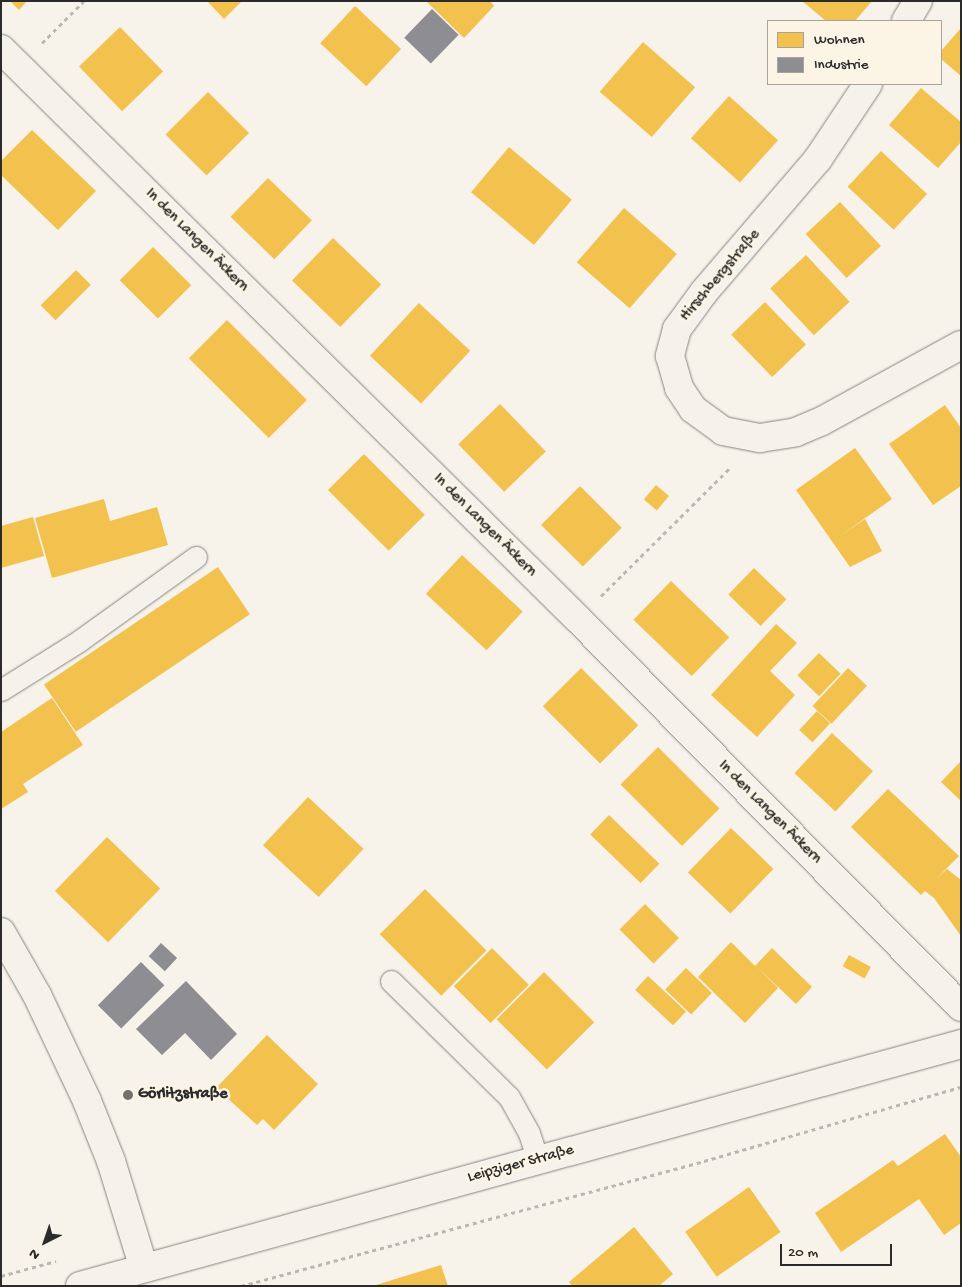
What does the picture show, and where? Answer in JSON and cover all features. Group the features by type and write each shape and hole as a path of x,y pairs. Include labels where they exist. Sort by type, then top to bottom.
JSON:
{"street":[{"path":"907,20 918,1"},
{"name":"In den Langen Äckern","path":"10,57 578,619 961,1007"},
{"name":"Hirschbergstraße","path":"867,85 818,159 704,292 677,329 670,356 680,388 693,409 723,431 760,438 796,432 822,421 961,345"},
{"path":"1,932 37,995 86,1101 111,1161 144,1268"},
{"name":"Leipziger Straße","path":"80,1286 961,1044"}],"lane":[{"path":"1,690 79,641 196,557"},
{"path":"391,981 508,1097 529,1132 538,1161"}],"path":[{"path":"10,57 84,1"},
{"path":"578,619 760,438"},
{"path":"241,1286 704,1161 961,1087"}],"building: Wohnen":[{"path":"10,1 27,1 19,10"},
{"path":"207,1 242,1 224,19"},
{"path":"426,1 490,1 494,6 464,38"},
{"path":"802,1 872,1 856,20 825,20"},
{"path":"355,6 401,49 366,86 320,43"},
{"path":"120,27 163,72 122,111 79,67"},
{"path":"961,28 961,76 942,60 942,50"},
{"path":"643,42 695,87 652,137 600,92"},
{"path":"921,88 961,122 961,142 938,168 889,125"},
{"path":"208,92 249,133 207,175 166,134"},
{"path":"729,96 778,140 740,183 691,138"},
{"path":"32,130 96,191 58,230 1,175 1,161"},
{"path":"509,147 572,200 534,245 471,192"},
{"path":"881,151 927,194 894,230 848,187"},
{"path":"268,178 312,220 274,259 230,217"},
{"path":"840,202 881,246 847,278 806,234"},
{"path":"624,208 677,254 630,308 577,262"},
{"path":"333,238 381,285 340,327 292,280"},
{"path":"153,247 191,285 158,318 120,280"},
{"path":"806,255 850,302 814,335 770,288"},
{"path":"76,270 91,285 55,320 41,305"},
{"path":"765,302 806,344 772,377 731,335"},
{"path":"419,303 470,351 421,403 370,356"},
{"path":"227,320 307,400 269,438 189,358"},
{"path":"500,404 546,451 504,492 458,444"},
{"path":"945,405 961,428 961,486 933,505 889,444"},
{"path":"855,448 892,499 840,536 865,519 882,551 850,567 796,490"},
{"path":"364,454 425,515 389,551 328,490"},
{"path":"656,485 669,496 657,510 644,500"},
{"path":"580,486 622,528 583,567 541,525"},
{"path":"104,499 110,521 157,507 168,545 52,578 35,518"},
{"path":"33,517 44,556 1,568 1,526"},
{"path":"462,555 523,612 487,650 426,594"},
{"path":"218,567 250,614 76,732 44,684"},
{"path":"754,568 786,599 761,626 728,595"},
{"path":"671,581 729,637 692,676 633,620"},
{"path":"776,624 797,643 770,671 795,695 757,737 711,695"},
{"path":"819,653 841,674 819,696 797,675"},
{"path":"581,668 638,725 600,763 543,706"},
{"path":"848,668 867,686 832,724 813,706"},
{"path":"52,698 83,745 23,784 28,792 1,809 1,732"},
{"path":"817,711 830,723 812,742 799,730"},
{"path":"832,733 873,771 835,811 794,773"},
{"path":"658,747 720,809 682,846 621,784"},
{"path":"961,761 961,801 941,782"},
{"path":"888,789 959,856 936,879 947,869 961,880 961,936 934,898 925,891 921,895 851,827"},
{"path":"308,797 364,849 319,897 263,845"},
{"path":"609,815 659,864 641,883 590,834"},
{"path":"731,828 773,869 730,914 688,873"},
{"path":"107,837 160,888 108,942 55,891"},
{"path":"425,889 487,951 441,996 380,934"},
{"path":"645,904 679,938 653,963 620,929"},
{"path":"731,942 755,966 772,948 812,987 796,1004 757,967 778,988 745,1023 698,977"},
{"path":"492,948 529,985 491,1023 454,986"},
{"path":"849,955 871,967 865,978 843,966"},
{"path":"686,968 712,993 691,1015 665,990"},
{"path":"544,972 594,1022 547,1070 497,1019"},
{"path":"648,976 686,1011 673,1025 635,990"},
{"path":"267,1035 318,1084 274,1130 263,1119 257,1125 216,1088"},
{"path":"945,1134 961,1157 961,1223 944,1235 919,1199 841,1252 815,1213 893,1160 898,1166"},
{"path":"749,1187 781,1232 717,1277 685,1232"},
{"path":"634,1227 673,1274 659,1286 572,1286 569,1282"},
{"path":"441,1265 448,1286 376,1286 376,1285"}],"building: Industrie":[{"path":"432,9 459,35 431,63 404,38"},
{"path":"161,943 177,958 165,971 149,956"},
{"path":"141,962 164,985 121,1028 98,1005"},
{"path":"186,981 237,1034 211,1060 185,1033 162,1055 136,1029"}],"place":[{"name":"Görlitzstraße","path":"128,1095"}]}
